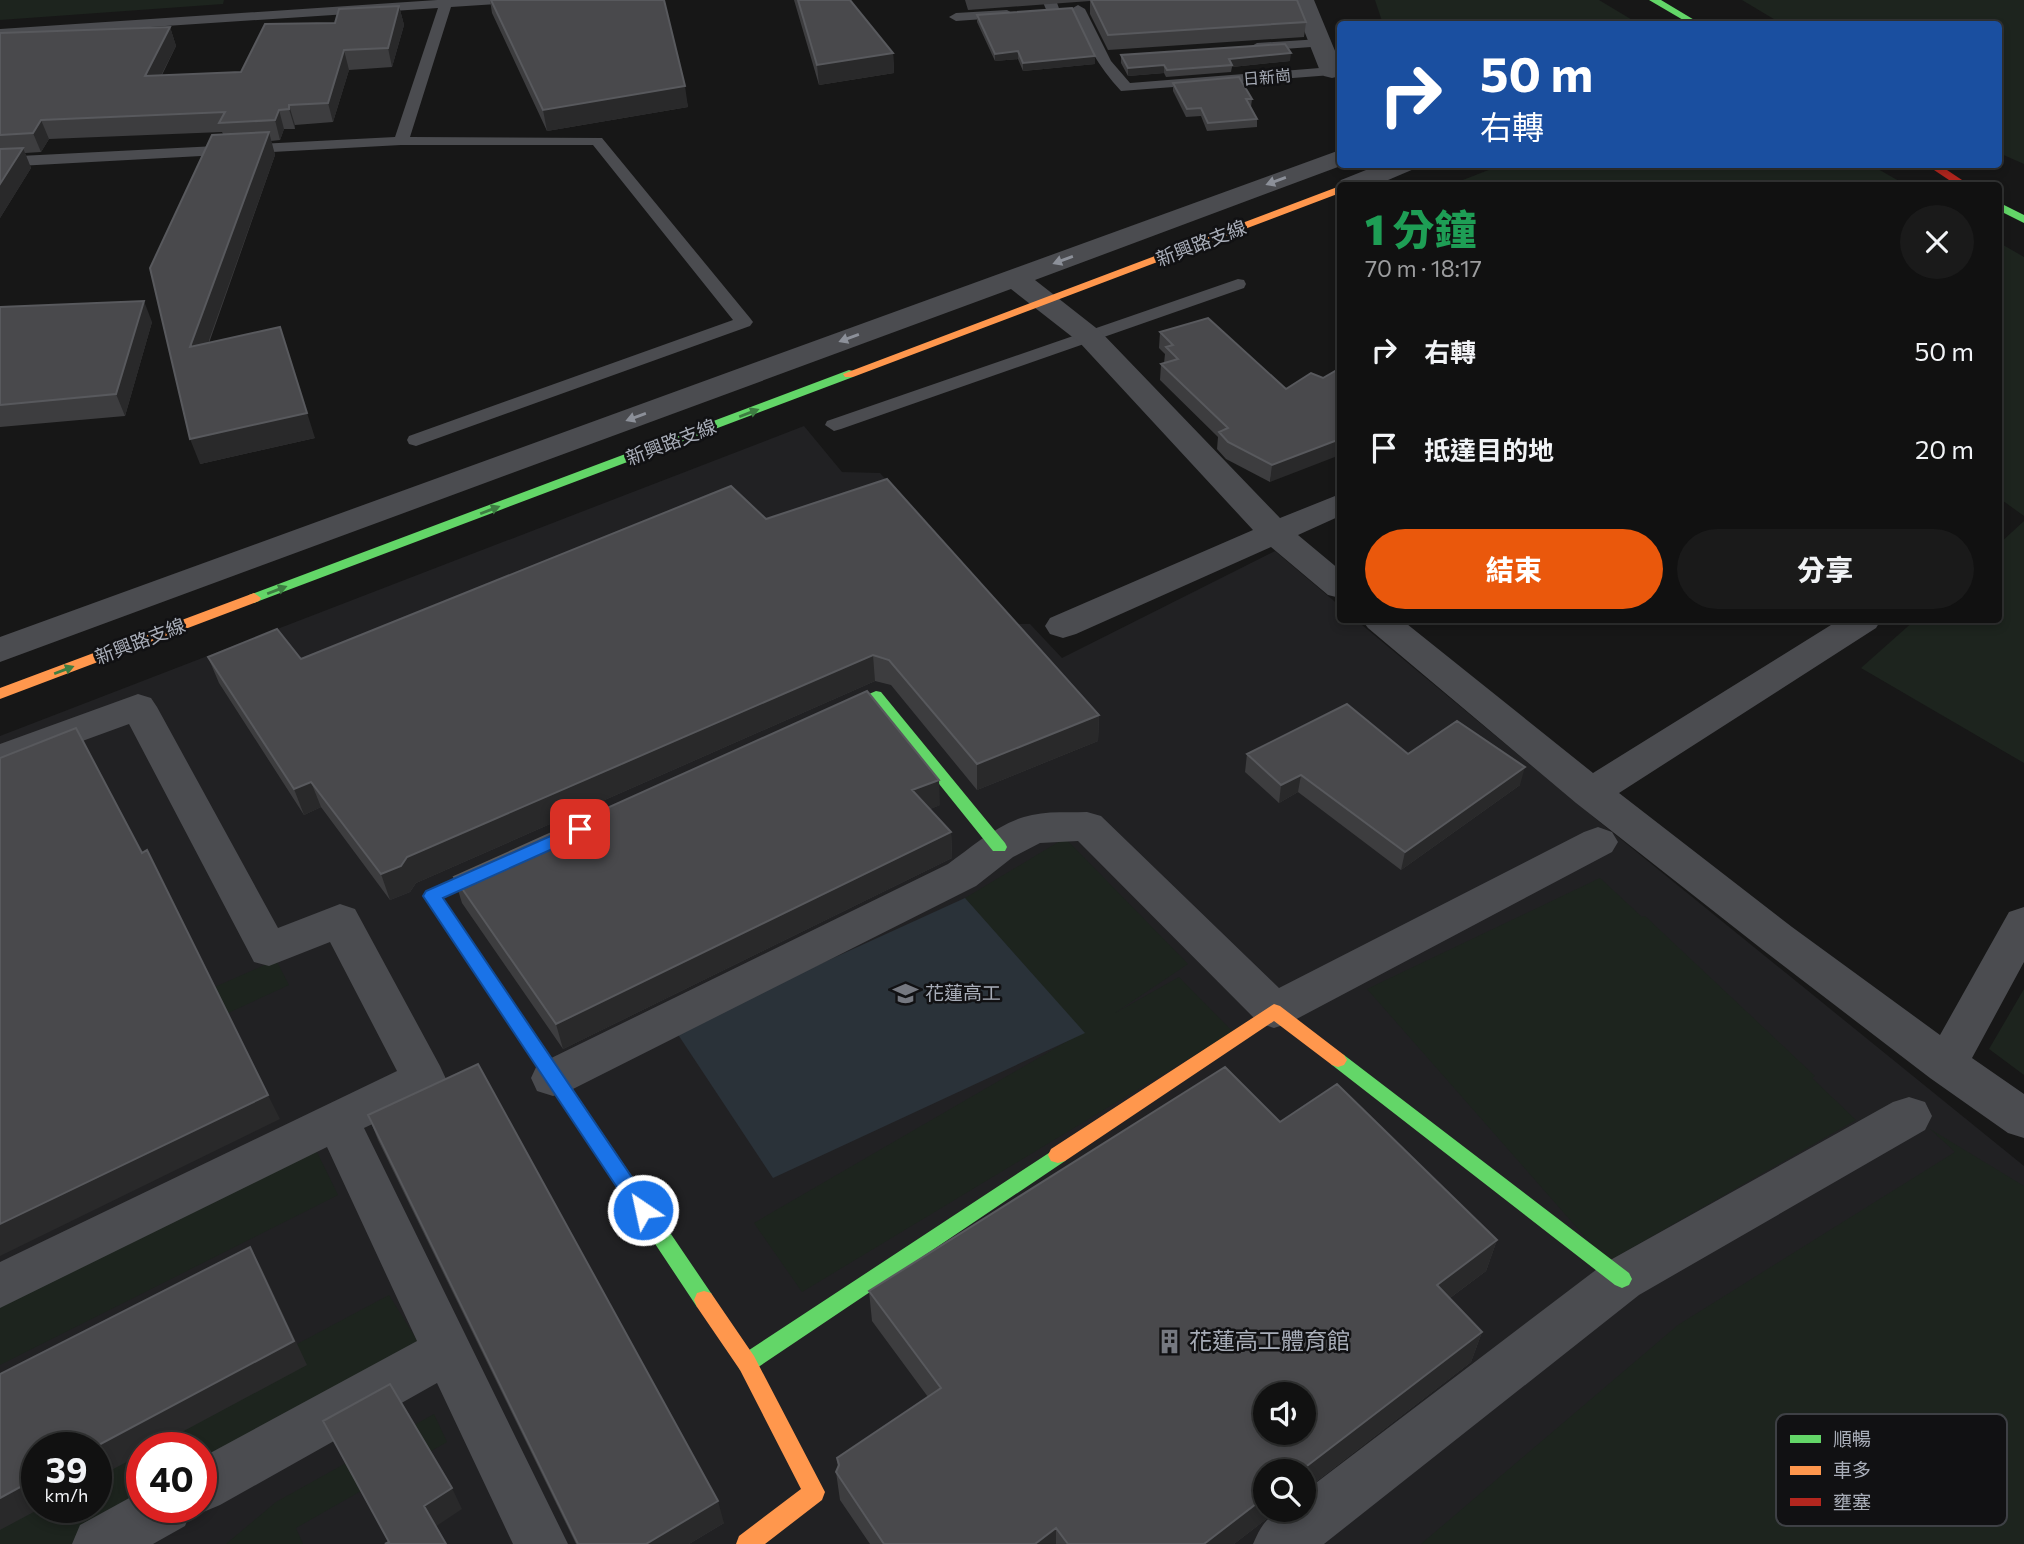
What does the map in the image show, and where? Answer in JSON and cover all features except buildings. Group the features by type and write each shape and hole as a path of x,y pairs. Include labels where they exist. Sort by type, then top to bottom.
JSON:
{"street":[{"name":"日新崗","path":"1303,0 1332,71"},
{"path":"1654,0 1691,21"},
{"name":"新興路支線","path":"0,650 1337,159"},
{"path":"1360,182 1395,168"},
{"path":"1937,168 1959,182"},
{"name":"新興路支線","path":"0,694 1337,190"},
{"path":"2002,207 2024,220"},
{"path":"1014,277 1090,337 1276,534 1337,585"},
{"path":"1063,626 1337,505"},
{"path":"1384,623 1590,793 1946,1065 2024,1119"},
{"path":"1590,793 1859,623"},
{"path":"812,724 876,696 999,847"},
{"path":"0,758 138,707 269,950 340,920 424,1079 0,1286"},
{"path":"553,1079 962,875 999,847 1033,829 1087,825 1273,1011 1622,1279"},
{"path":"747,1363 1273,1011 1598,842"},
{"path":"521,856 432,896 747,1363 814,1493 747,1544"},
{"path":"1946,1065 2024,923"},
{"path":"1280,1544 1622,1279 1909,1116"},
{"path":"337,1120 541,1544"},
{"path":"217,1478 447,1351"},
{"path":"99,1544 137,1523"}],"lane":[{"path":"0,33 497,0"},
{"path":"401,141 446,2"},
{"name":"日新崗","path":"956,17 1041,9 1085,9 1107,58 1126,88 1332,71"},
{"name":"日新崗","path":"1238,48 1320,43"},
{"path":"0,162 401,141 597,141 744,322 416,440"},
{"path":"834,425 1238,284"}],"shaded area":[{"path":"0,0 224,0 223,4 0,20"},
{"path":"1375,0 1599,0 1634,21 1382,21"},
{"path":"1742,0 2024,0 2024,164 2002,154 2002,21 1777,21"},
{"path":"1494,168 1876,168 1901,182 1458,182"},
{"path":"2002,244 2024,257 2024,516 2002,500"},
{"name":"花蓮高工","path":"804,426 842,472 880,473 1017,624 1030,624 1062,658 1275,551 1337,603 1337,623 1360,623 1596,819 2024,1166 2024,1544 0,1544 0,736"},
{"path":"2024,521 2024,763 1861,668 1912,623 2002,623 2002,541"},
{"path":"1065,838 1188,964 1115,1013 1179,977 1233,1032 802,1292 754,1223 1083,1032 965,898"},
{"path":"1600,878 1642,917 1645,916 1815,1076 1812,1078 1856,1120 1607,1262 1367,989"},
{"path":"965,898 1085,1033 773,1178 675,1030"},
{"path":"276,960 289,985 0,1118 0,1082"},
{"path":"2024,989 2024,1075 1989,1049"},
{"path":"1930,1129 2024,1186 2024,1544 1421,1544 1678,1325 1955,1152"},
{"path":"316,1150 338,1195 0,1365 0,1305"},
{"path":"389,1295 430,1361 217,1479 217,1432 132,1432"},
{"path":"434,1414 447,1442 296,1528 303,1544 226,1544 276,1502"},
{"path":"126,1435 126,1523 138,1523 100,1544 0,1544 0,1503 21,1505 21,1523 112,1523 112,1442"}],"traffic: fast":[{"path":"1654,0 1691,21"},
{"path":"2002,207 2024,220"},
{"path":"254,598 849,374"},
{"path":"825,719 876,696 999,847"},
{"path":"502,864 432,896 704,1300"},
{"path":"1338,1060 1622,1279"},
{"path":"747,1363 1058,1155"}],"traffic: slow":[{"path":"849,374 1337,190"},
{"path":"0,694 254,598"},
{"path":"1058,1155 1274,1011 1338,1060"},
{"path":"704,1300 747,1363 814,1492 747,1544"}],"traffic: jam":[{"path":"1937,168 1959,182"}],"place":[{"name":"花蓮高工","path":"905,993"},
{"name":"花蓮高工體育館","path":"1169,1341"}],"route":[{"path":"580,829 432,896 643,1210"}]}
